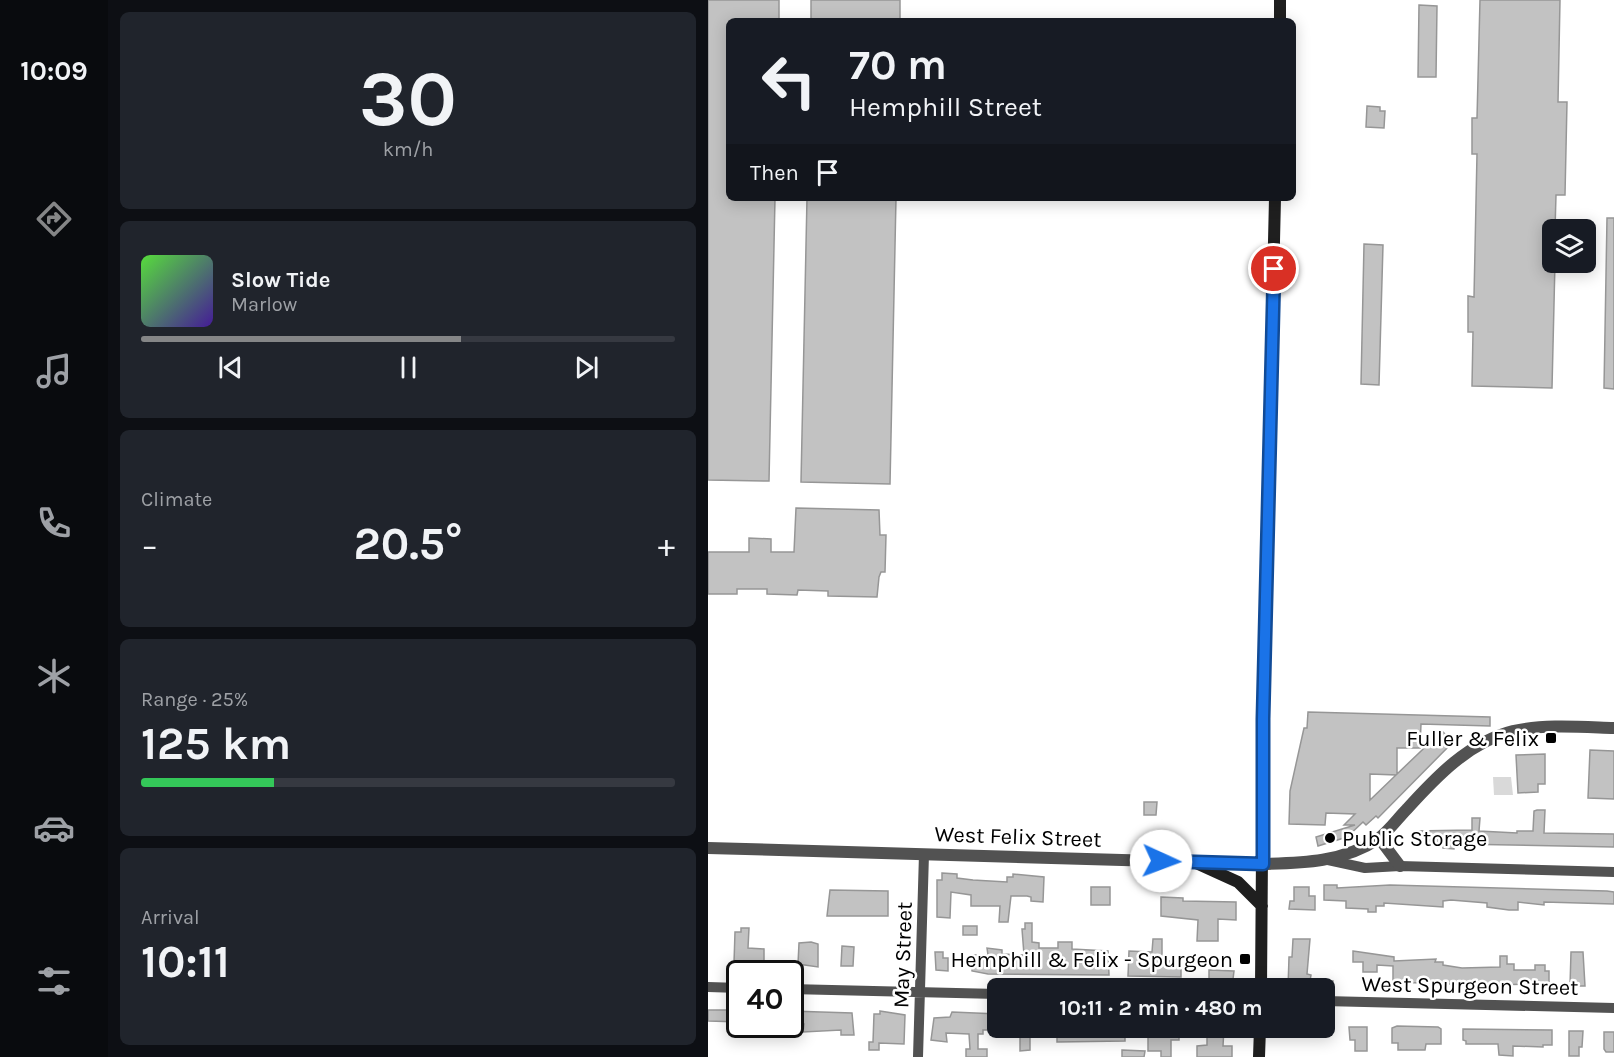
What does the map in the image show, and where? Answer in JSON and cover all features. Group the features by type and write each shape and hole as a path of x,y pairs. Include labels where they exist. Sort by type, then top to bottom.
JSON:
{"main road":[{"path":"1280,0 1280,18"},
{"path":"1261,978 1263,719 1275,201"},
{"path":"1194,862 1238,882 1263,906"},
{"path":"1259,1057 1260,1038"}],"street":[{"path":"1328,860 1379,838 1445,770 1466,752 1512,731 1549,728 1614,728"},
{"path":"1379,838 1400,866"},
{"name":"West Felix Street","path":"713,848 1263,864 1328,860 1365,868 1400,866 1614,872"},
{"name":"May Street","path":"918,1057 924,854"},
{"path":"708,987 726,988"},
{"path":"804,989 987,994"},
{"name":"West Spurgeon Street","path":"1335,1001 1614,1008"}],"shaded area":[{"path":"1493,777 1511,777 1513,795 1494,795"}],"building":[{"path":"708,0 779,0 779,18 726,18 726,201 775,201 769,481 708,480"},
{"path":"811,0 900,0 900,18 811,18"},
{"path":"1480,0 1560,0 1558,102 1567,102 1565,195 1556,195 1555,219 1542,219 1542,273 1555,273 1552,388 1472,386 1473,332 1468,332 1468,296 1474,297 1477,154 1472,154 1472,118 1477,118"},
{"path":"1419,5 1437,6 1436,77 1418,77"},
{"path":"1367,106 1380,107 1380,111 1385,111 1384,128 1366,127"},
{"path":"807,201 896,201 890,484 801,482"},
{"path":"1607,218 1614,218 1614,389 1604,388"},
{"path":"1364,244 1383,245 1379,385 1361,384"},
{"path":"796,508 879,510 880,535 886,535 885,572 881,572 879,577 877,597 828,596 828,591 798,590 797,595 767,594 767,589 737,589 737,594 708,594 708,552 749,552 749,538 771,539 771,552 794,552"},
{"path":"1308,712 1490,717 1490,726 1421,724 1420,748 1397,748 1397,774 1442,731 1453,742 1378,818 1376,816 1366,825 1363,822 1347,837 1318,846 1316,837 1355,825 1344,825 1355,814 1326,813 1325,825 1289,824 1290,791 1304,728 1307,728","holes":["1370,774 1396,775 1370,800"]},
{"path":"1590,750 1614,751 1614,799 1588,798"},
{"path":"1545,754 1545,784 1538,784 1538,792 1518,793 1516,755"},
{"path":"1144,802 1157,802 1156,815 1144,815"},
{"path":"1545,810 1544,833 1614,834 1614,847 1455,844 1454,849 1443,848 1443,844 1413,843 1414,831 1472,830 1472,818 1480,818 1479,831 1517,833 1517,831 1533,831 1534,811"},
{"path":"942,873 957,874 957,878 1007,882 1007,877 1013,877 1013,874 1044,877 1043,902 1031,901 1031,897 1027,896 1011,896 1008,922 999,922 1000,906 971,906 971,895 951,892 950,918 937,917 937,880 942,880"},
{"path":"1324,885 1337,885 1337,888 1390,885 1607,891 1614,892 1614,904 1544,902 1544,905 1518,902 1518,910 1509,910 1487,907 1487,903 1451,900 1443,901 1443,907 1384,903 1384,906 1376,906 1376,912 1368,912 1368,909 1346,908 1346,901 1324,900"},
{"path":"1091,887 1110,887 1110,905 1091,905"},
{"path":"1294,887 1309,887 1309,896 1315,896 1315,910 1289,909 1290,901 1294,901"},
{"path":"830,890 888,891 888,916 827,916"},
{"path":"1161,897 1183,898 1183,901 1236,902 1236,920 1218,919 1218,941 1197,941 1198,920 1161,916"},
{"path":"1025,923 1032,923 1032,942 1039,943 1039,948 1058,948 1058,942 1072,942 1072,949 1108,951 1109,975 988,974 972,971 972,955 988,955 987,948 1002,950 1002,954 1024,955 1022,929 1025,929"},
{"path":"963,926 977,926 977,935 963,935"},
{"path":"741,928 749,928 748,948 764,949 764,960 734,960 735,932 741,932"},
{"path":"1153,939 1162,939 1162,961 1181,961 1181,977 1128,976 1129,951 1152,952"},
{"path":"1293,939 1310,939 1307,974 1311,975 1310,978 1288,978 1289,957 1292,957"},
{"path":"799,943 818,944 818,967 804,965 804,960 798,960"},
{"path":"842,946 854,947 853,966 841,966"},
{"path":"1353,951 1394,957 1394,961 1436,959 1435,962 1443,962 1443,965 1462,968 1500,967 1500,956 1507,956 1507,964 1514,964 1514,970 1535,970 1535,965 1545,965 1545,971 1549,971 1549,984 1479,985 1393,982 1393,966 1377,965 1377,972 1363,972 1363,962 1353,962"},
{"path":"935,952 943,952 943,958 948,958 948,971 936,970"},
{"path":"1571,952 1583,952 1585,986 1570,986"},
{"path":"1209,970 1234,971 1233,978 1209,978"},
{"path":"708,1010 726,1010 726,1022 708,1021"},
{"path":"804,1011 852,1013 854,1035 841,1035 841,1030 804,1032"},
{"path":"880,1011 905,1015 904,1044 879,1043 879,1050 869,1050 869,1042 873,1042 874,1014 880,1014"},
{"path":"952,1012 987,1014 987,1030 983,1030 983,1034 978,1034 978,1049 987,1049 987,1057 966,1057 966,1049 970,1049 969,1034 946,1033 947,1042 931,1040 934,1018 950,1017"},
{"path":"1397,1026 1438,1027 1441,1029 1441,1044 1426,1044 1425,1050 1398,1050 1398,1043 1392,1043 1392,1028"},
{"path":"1349,1027 1367,1027 1367,1051 1355,1051 1355,1040 1350,1040"},
{"path":"1463,1029 1552,1030 1552,1045 1513,1046 1513,1056 1499,1055 1498,1044 1466,1044 1463,1040"},
{"path":"1569,1031 1583,1031 1579,1056 1569,1056"},
{"path":"1604,1032 1614,1032 1614,1052 1606,1052 1604,1049"},
{"path":"1020,1038 1030,1038 1030,1050 1020,1051"},
{"path":"1057,1038 1125,1038 1125,1041 1057,1042"},
{"path":"1148,1038 1179,1038 1179,1040 1171,1040 1171,1057 1161,1057 1161,1051 1148,1051"},
{"path":"1207,1038 1223,1038 1223,1046 1232,1046 1232,1057 1197,1057 1197,1046 1207,1045"},
{"path":"1122,1050 1145,1051 1144,1057 1122,1057"}],"place":[{"name":"Fuller & Felix","path":"1551,738"},
{"name":"Public Storage","path":"1330,838"},
{"name":"Hemphill & Felix - Spurgeon","path":"1245,959"}],"route":[{"path":"1161,861 1263,864 1263,719 1274,269"}]}
